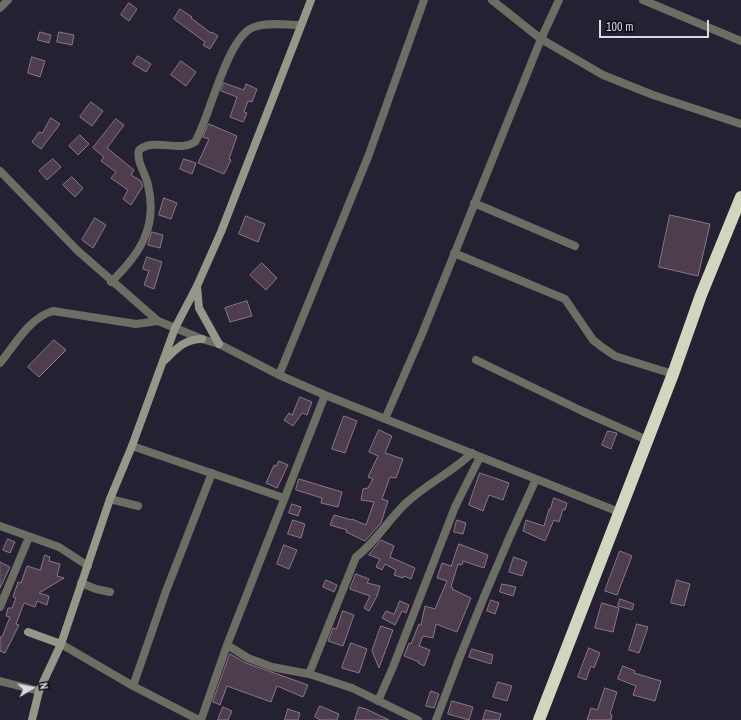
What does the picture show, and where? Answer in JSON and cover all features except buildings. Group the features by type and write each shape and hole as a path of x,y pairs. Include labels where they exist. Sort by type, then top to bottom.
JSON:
{"highway":[{"path":"539,720 673,374 701,295 741,196"}],"street":[{"path":"0,8 8,0"},
{"path":"32,720 39,691 61,644 110,499 132,446 175,328 197,286 221,232 300,25 311,0"},
{"path":"279,375 368,157 424,0"},
{"path":"492,0 541,39 603,75 653,96 741,124"},
{"path":"385,419 422,334 541,39 560,0"},
{"path":"644,0 741,41"},
{"path":"111,282 128,265 149,232 150,203 148,186 140,163 139,150 144,145 162,144 185,146 195,142 213,100 218,82 232,52 245,31 255,26 300,25"},
{"path":"0,171 78,251 111,282 158,321 202,339 219,344 279,375 325,395 619,512"},
{"path":"474,203 575,246"},
{"path":"454,253 565,299 593,340 602,348 615,356 673,374"},
{"path":"197,286 199,308 219,344"},
{"path":"0,364 32,323 43,314 53,311 136,324 158,321"},
{"path":"163,362 181,344 189,340 202,339"},
{"path":"476,360 582,411 647,440"},
{"path":"28,632 61,644 133,686 200,720 227,645 325,395"},
{"path":"132,446 284,498"},
{"path":"309,674 356,557 366,550 405,504 439,477 458,466 472,453"},
{"path":"378,701 396,659 455,507 480,457"},
{"path":"133,686 166,591 212,473"},
{"path":"436,720 470,634 481,601 536,479"},
{"path":"110,499 138,506"},
{"path":"0,526 59,546 88,566"},
{"path":"0,607 29,537"},
{"path":"81,583 96,589 110,592"},
{"path":"227,645 248,658 272,667 309,674 352,688 418,720"},
{"path":"0,681 39,691"}]}
